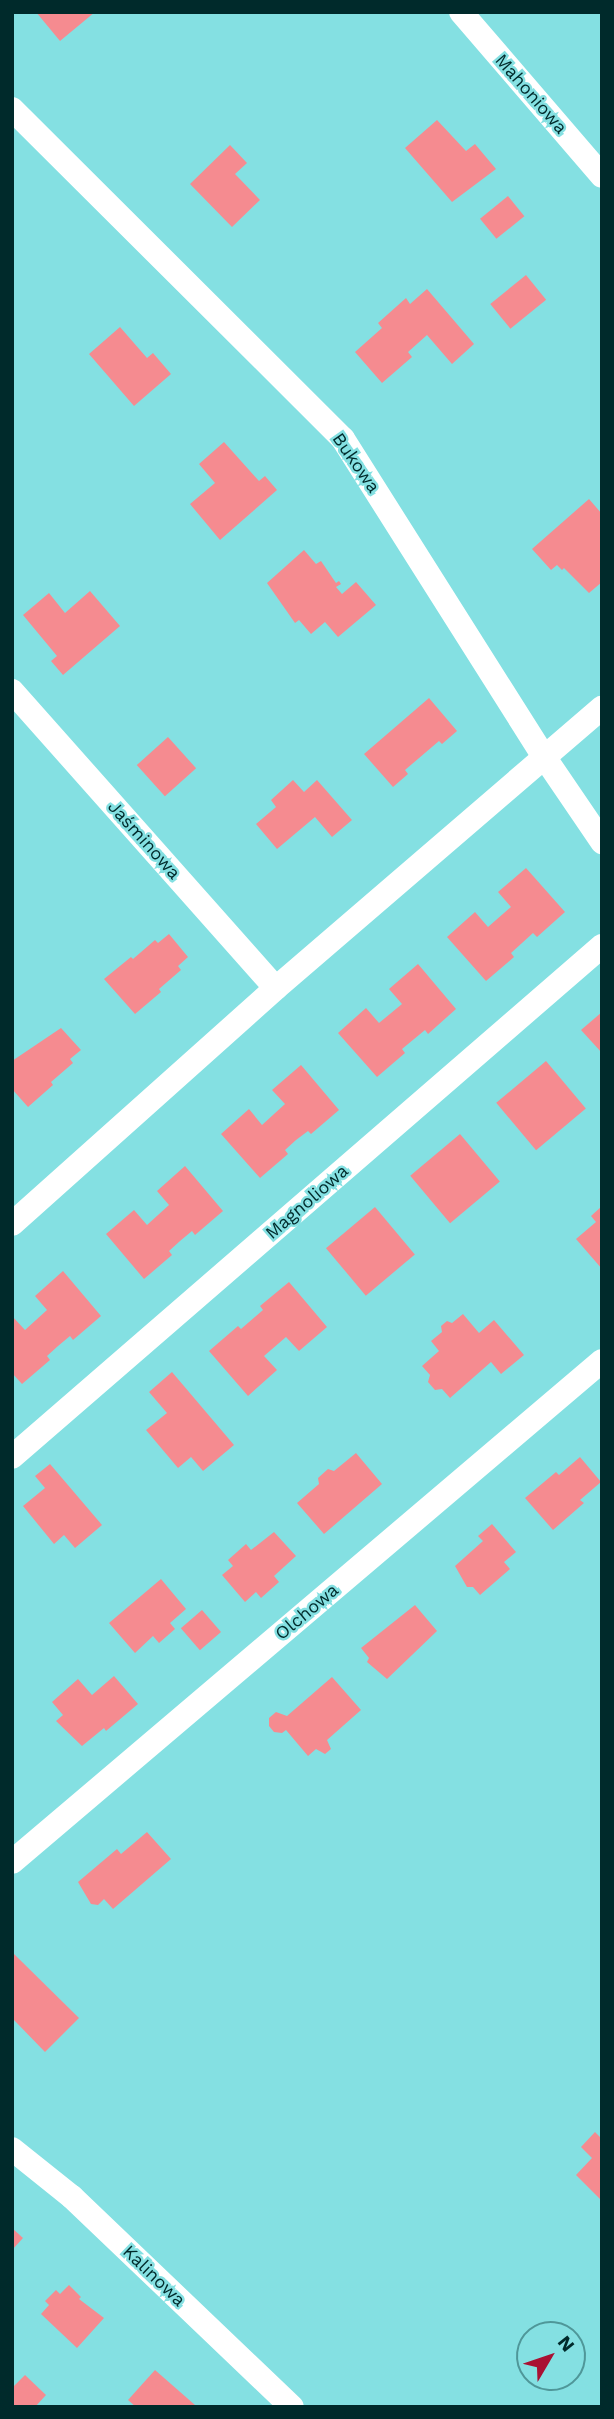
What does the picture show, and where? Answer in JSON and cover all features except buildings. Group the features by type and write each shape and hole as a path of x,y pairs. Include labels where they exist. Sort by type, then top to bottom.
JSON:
{"street":[{"name":"Mahoniowa","path":"461,12 602,176"},
{"name":"Bukowa","path":"12,109 343,439 545,758 602,842"},
{"name":"Jaśminowa","path":"12,691 276,988"},
{"path":"12,1224 276,988 602,708"},
{"name":"Magnoliowa","path":"12,1457 602,946"},
{"name":"Olchowa","path":"12,1862 602,1361"},
{"name":"Kalinowa","path":"12,2149 72,2197 292,2407"}]}
